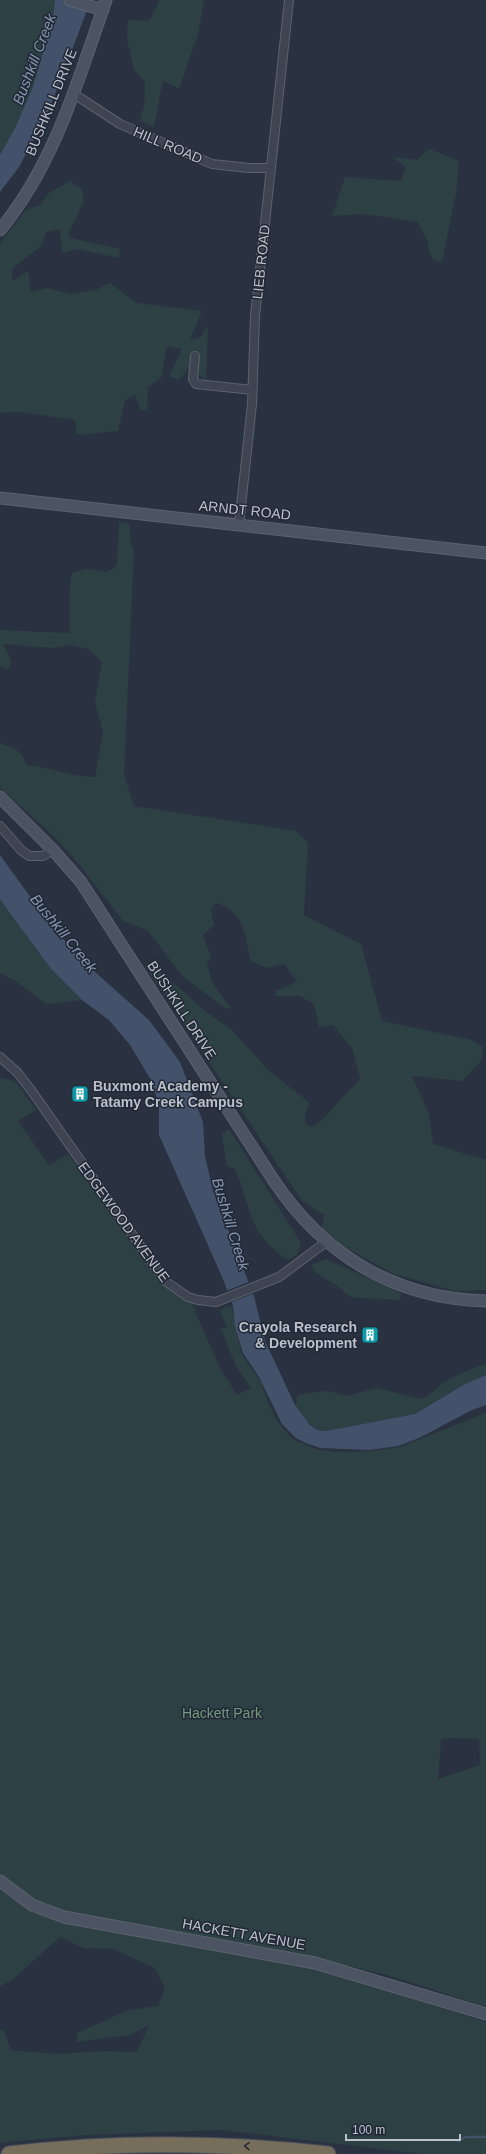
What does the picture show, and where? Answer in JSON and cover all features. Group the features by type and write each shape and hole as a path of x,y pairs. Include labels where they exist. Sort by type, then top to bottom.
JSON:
{"highway":[{"path":"9,2154 104,2146 186,2144 257,2147 328,2154"},
{"path":"100,2154 155,2152 225,2154"}],"main road":[{"path":"70,0 105,5"},
{"name":"BUSHKILL DRIVE","path":"0,230 34,180 49,152 74,94 105,5"},
{"name":"ARNDT ROAD","path":"0,498 486,553"},
{"name":"BUSHKILL DRIVE","path":"0,797 53,850 94,901 282,1193 301,1217 326,1242 364,1268 408,1288 443,1297 486,1301"},
{"name":"HACKETT AVENUE","path":"0,1881 32,1905 64,1917 315,1963 486,2014"}],"street":[{"name":"LIEB ROAD","path":"239,525 253,390 255,316 289,0"},
{"name":"HILL ROAD","path":"74,94 120,124 212,164 249,168 271,168"},
{"path":"195,356 193,380 196,384 253,390"},
{"path":"0,826 21,850 30,856 43,856 53,850"},
{"name":"EDGEWOOD AVENUE","path":"0,1057 17,1072 31,1090 165,1281 188,1297 216,1302 259,1285 287,1272 326,1242"}],"green space":[{"path":"0,0 55,0 48,39 36,80 19,120 0,155"},
{"path":"160,0 204,0 198,34 179,89 163,80 154,127 140,121 144,106 145,82 134,70 127,40 128,20 149,21"},
{"path":"429,149 459,161 456,193 442,262 434,260 429,252 428,242 418,222 365,214 332,216 345,177 401,181 406,167 392,157 417,160"},
{"path":"70,181 82,189 84,201 69,232 70,238 120,249 119,258 77,249 62,253 60,229 46,232 41,246 12,269 12,281 28,271 31,292 47,288 71,294 98,289 110,283 137,303 202,311 190,340 201,337 208,325 206,380 188,368 179,380 169,376 182,349 167,346 161,378 148,387 147,411 141,410 135,395 125,400 118,431 77,435 75,420 21,412 0,413 0,243 26,210 40,205 49,193"},
{"path":"119,522 130,524 130,540 134,552 124,775 134,806 296,831 308,843 304,915 361,944 382,1021 472,1040 483,1047 481,1061 462,1081 412,1076 429,1114 433,1144 486,1160 486,1290 455,1291 394,1274 347,1248 322,1229 324,1215 302,1201 145,966 150,962 205,1011 231,1029 269,1071 304,1098 309,1103 305,1115 305,1123 312,1127 321,1121 360,1079 352,1048 333,1025 319,1027 314,1004 300,996 276,996 275,991 297,982 284,964 266,968 251,961 245,934 238,918 226,907 216,903 211,910 214,925 203,935 211,958 207,964 212,982 230,1008 226,1009 183,977 148,931 123,921 79,864 54,836 0,788 0,743 17,750 22,755 27,765 86,777 95,777 103,732 95,702 102,662 89,649 70,645 53,648 3,644 12,662 7,669 0,666 0,630 69,633 70,588 72,573 87,569 107,572 117,566"},
{"path":"0,899 51,969 82,1000 46,1004 14,980 0,973"},
{"name":"Hackett Park","path":"0,1078 15,1081 36,1110 18,1121 49,1165 68,1154 160,1283 191,1302 220,1368 237,1395 251,1388 236,1366 221,1329 227,1327 220,1310 231,1305 241,1353 261,1382 269,1405 279,1424 292,1438 319,1450 338,1452 373,1451 400,1447 486,1413 486,2007 402,1979 358,1968 315,1963 64,1918 65,1923 308,1968 392,1992 486,2022 486,2154 422,2154 222,2130 86,2135 0,2143 0,2030 4,2030 11,2050 55,2054 104,2051 137,2052 149,2025 130,2035 77,2042 77,2033 129,2010 158,2006 165,1988 155,1968 113,1949 84,1948 60,1937 12,1980 0,1986","holes":["444,1738 479,1739 480,1765 438,1779 441,1740"]},
{"path":"229,1129 301,1243 297,1255 288,1260 265,1240 258,1230 252,1219 235,1169 227,1166 222,1134"},
{"path":"326,1259 401,1293 400,1300 350,1297 336,1285 316,1273 311,1265"},
{"path":"486,1364 486,1375 465,1384 415,1414 326,1431 312,1426 305,1420 296,1408 297,1396 307,1393 328,1391 347,1396 377,1388 421,1399 452,1378"}],"water":[{"path":"55,0 91,0 49,110 19,167 0,192 0,155 16,126 33,87 53,18"},
{"path":"0,855 52,927 87,965 149,1020 180,1062 203,1122 205,1156 213,1191 254,1296 265,1341 295,1405 310,1425 318,1430 326,1431 415,1414 465,1384 486,1375 486,1405 472,1410 419,1438 398,1446 369,1450 320,1448 296,1438 282,1424 259,1377 243,1353 235,1327 233,1306 223,1279 159,1135 159,1104 151,1080 130,1045 109,1020 82,1000 51,969 0,899"}],"pier":[{"path":"251,1281 255,1293 229,1303 226,1291"}],"waterway":[{"path":"458,2141 466,2137 486,2137"}],"place":[{"name":"Buxmont Academy - Tatamy Creek Campus","path":"80,1094"},
{"name":"Crayola Research & Development","path":"370,1335"}],"water label":[{"name":"Bushkill Creek","path":"34,59"},
{"name":"Bushkill Creek","path":"64,933"},
{"name":"Bushkill Creek","path":"231,1224"}]}
